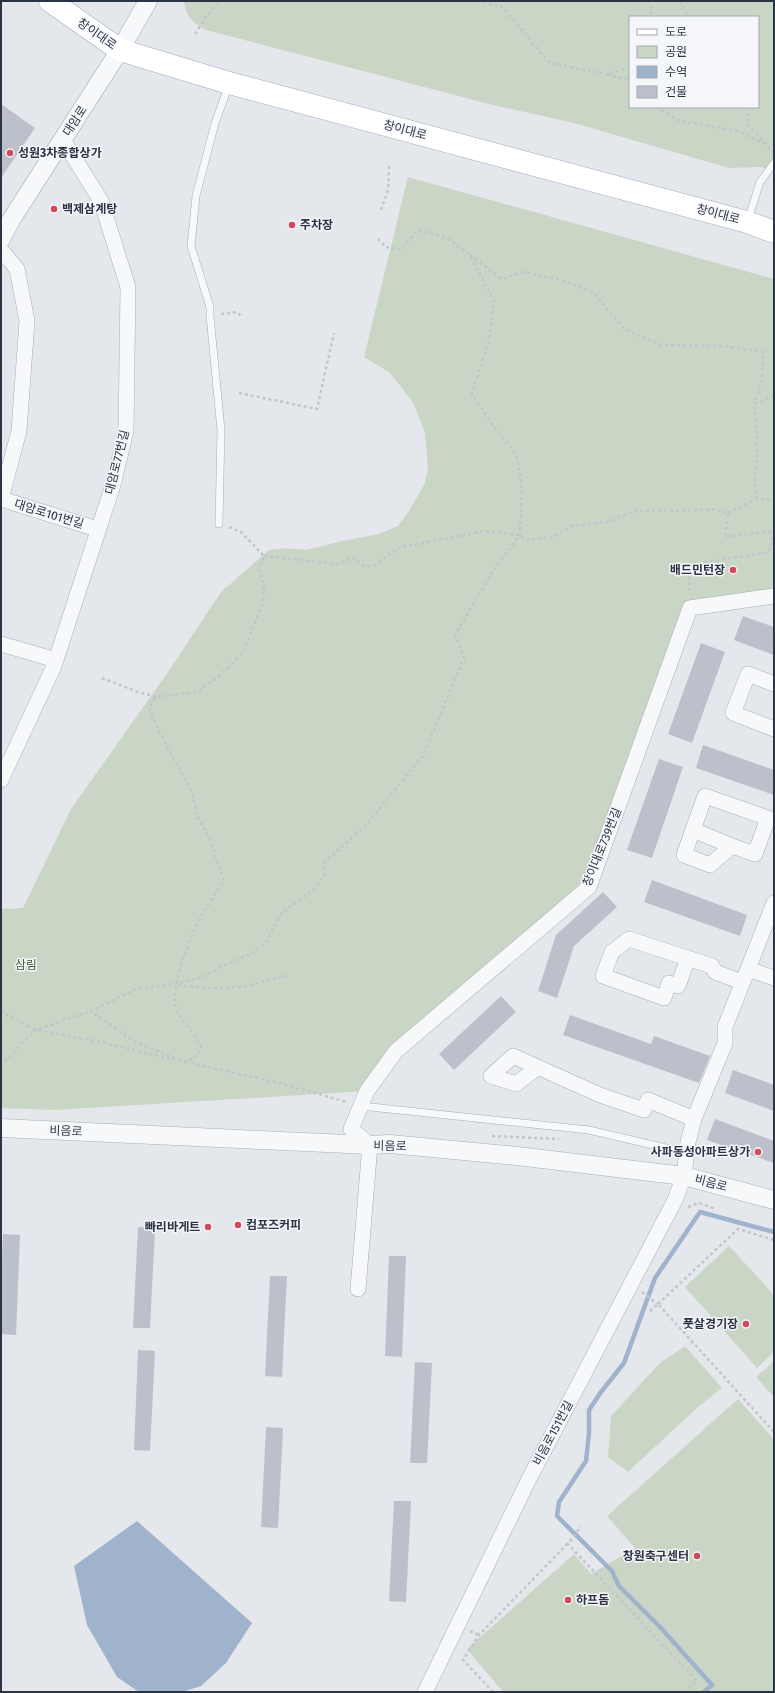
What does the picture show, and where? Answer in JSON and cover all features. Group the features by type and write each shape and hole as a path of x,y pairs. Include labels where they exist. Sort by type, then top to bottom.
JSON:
{"main road":[{"name":"창이대로","path":"50,1 120,50 229,83 747,222 774,232"}],"street":[{"name":"대암로","path":"1,239 11,220 120,50 148,1"},
{"name":"대암로77번길","path":"1,780 56,660 97,529 113,485 126,431 128,287 101,201 63,140"},
{"path":"1,250 17,269 27,321 19,431 1,499"},
{"name":"대암로101번길","path":"1,499 97,529"},
{"name":"창이대로739번길","path":"370,1145 351,1129 367,1091 396,1051 589,887 690,608 774,596"},
{"path":"1,644 56,660"},
{"path":"774,684 748,674 733,713 774,729"},
{"path":"693,830 755,854 768,839 768,818 704,796 684,855 710,864 732,846"},
{"name":"비음로151번길","path":"425,1692 529,1479 675,1200 684,1176 694,1119 724,1043 725,1027 774,903"},
{"path":"688,958 678,986 669,983 664,998 603,976 612,952 629,939 688,958 712,966 715,972 774,978"},
{"path":"538,1067 600,1095 644,1110 648,1100 694,1119"},
{"name":"비음로","path":"1,1128 370,1145 390,1144 517,1156 684,1176 774,1200"},
{"path":"358,1289 370,1145"}],"lane":[{"path":"219,524 221,430 210,307 192,246 196,196 215,123 229,83"},
{"path":"747,222 760,182 774,163"},
{"path":"361,1106 589,1130 687,1153"}],"path":[{"path":"195,34 206,17 220,1"},
{"path":"477,1 502,7 550,63 608,74 629,81"},
{"path":"647,1 652,9 650,16"},
{"path":"680,1 688,16"},
{"path":"608,74 629,68"},
{"path":"658,108 679,121 738,131 765,144"},
{"path":"749,108 747,124 774,154"},
{"path":"381,210 388,190 389,165"},
{"path":"378,239 386,247 401,250 418,230 446,238 502,280 523,272 558,279 594,293 624,329 661,345 724,346 763,352 762,380 754,404 757,437 757,459 754,477 757,499"},
{"path":"1,1066 35,1030 91,1011 136,989 175,984 201,978 229,963 249,956 265,944 281,914 314,889 325,874 325,862 365,826 423,756 464,658 454,635 493,571 520,535 522,485 516,454 491,424 472,394 489,340 494,301 469,254"},
{"path":"210,316 237,312 241,316"},
{"path":"239,393 317,409 334,334"},
{"path":"754,404 774,396"},
{"path":"230,527 241,532 264,556 337,564 354,558 365,567 373,566 401,547 486,531 520,535 526,540 554,537 571,526 611,521 632,512 656,510 683,511 712,508 728,513 757,499 774,500"},
{"path":"689,598 689,565 769,552 774,530 725,537 728,513"},
{"path":"102,678 138,692 156,697 198,692 227,669 244,651 263,602 264,585 259,568 264,556"},
{"path":"91,1011 126,1036 143,1045 184,1062 195,1058 201,1047 197,1036 177,1010 175,984 199,920 224,881 211,843 197,816 192,792 158,729 149,708 156,697"},
{"path":"175,984 208,988 243,987 290,975"},
{"path":"1,1012 35,1030 102,1042 271,1081 361,1106"},
{"path":"486,1135 560,1139"},
{"path":"650,1311 738,1229 774,1240"},
{"path":"641,1291 658,1304 774,1432"},
{"path":"493,1692 463,1660 479,1635 570,1540 581,1526"},
{"path":"567,1543 697,1681 684,1692"}],"green space":[{"path":"184,1 774,1 774,170 760,167 729,168 574,123 493,105 206,30 190,18 186,11"},
{"name":"삼림","path":"408,177 774,279 774,596 690,608 589,887 396,1051 367,1091 55,1110 1,1108 1,909 23,908 71,809 166,675 221,592 269,550 287,548 307,550 379,534 398,526 409,511 425,483 428,467 425,432 413,403 389,372 364,357"},
{"name":"풋살경기장","path":"729,1246 774,1295 774,1352 757,1368 685,1287"},
{"path":"685,1346 722,1388 698,1407 628,1472 608,1457 611,1416 660,1363"},
{"path":"774,1361 774,1397 756,1377"},
{"name":"창원축구센터","path":"738,1399 774,1439 774,1692 503,1692 467,1649 574,1554 591,1574 635,1548 607,1516"}],"water":[{"path":"137,1521 252,1623 226,1663 201,1686 182,1692 139,1692 117,1677 87,1625 74,1566"}],"building":[{"name":"성원3차종합상가","path":"1,104 35,128 1,178"},
{"path":"743,616 774,627 774,655 734,640"},
{"path":"701,643 725,652 692,743 668,734"},
{"path":"703,745 774,770 774,795 696,768"},
{"path":"659,759 683,767 652,858 627,850"},
{"path":"652,880 747,915 740,936 644,902"},
{"path":"603,892 617,907 574,946 557,998 538,991 556,935"},
{"path":"501,996 516,1012 454,1070 439,1054"},
{"path":"570,1015 651,1044 654,1036 710,1056 699,1083 563,1035"},
{"path":"733,1070 774,1085 774,1111 725,1093"},
{"name":"사파동성아파트상가","path":"715,1119 774,1141 774,1163 707,1140"},
{"path":"138,1227 155,1228 150,1328 133,1328"},
{"path":"3,1234 20,1235 16,1335 1,1334"},
{"path":"389,1256 406,1256 402,1357 385,1356"},
{"path":"270,1276 287,1276 282,1377 265,1376"},
{"path":"138,1350 155,1351 150,1451 134,1450"},
{"path":"415,1362 432,1363 427,1463 410,1463"},
{"path":"266,1427 283,1428 278,1528 261,1527"},
{"path":"394,1501 411,1501 406,1602 389,1601"}],"waterway":[{"path":"704,1692 712,1685 660,1627 619,1586 612,1571 557,1516 559,1502 586,1461 589,1433 589,1410 624,1363 655,1278 700,1212 774,1232"}],"place":[{"name":"성원3차종합상가","path":"10,153"},
{"name":"백제삼계탕","path":"54,209"},
{"name":"주차장","path":"292,225"},
{"name":"배드민턴장","path":"733,570"},
{"name":"사파동성아파트상가","path":"758,1152"},
{"name":"컴포즈커피","path":"238,1225"},
{"name":"빠리바게트","path":"208,1227"},
{"name":"풋살경기장","path":"746,1324"},
{"name":"창원축구센터","path":"697,1556"},
{"name":"하프돔","path":"568,1600"}]}
